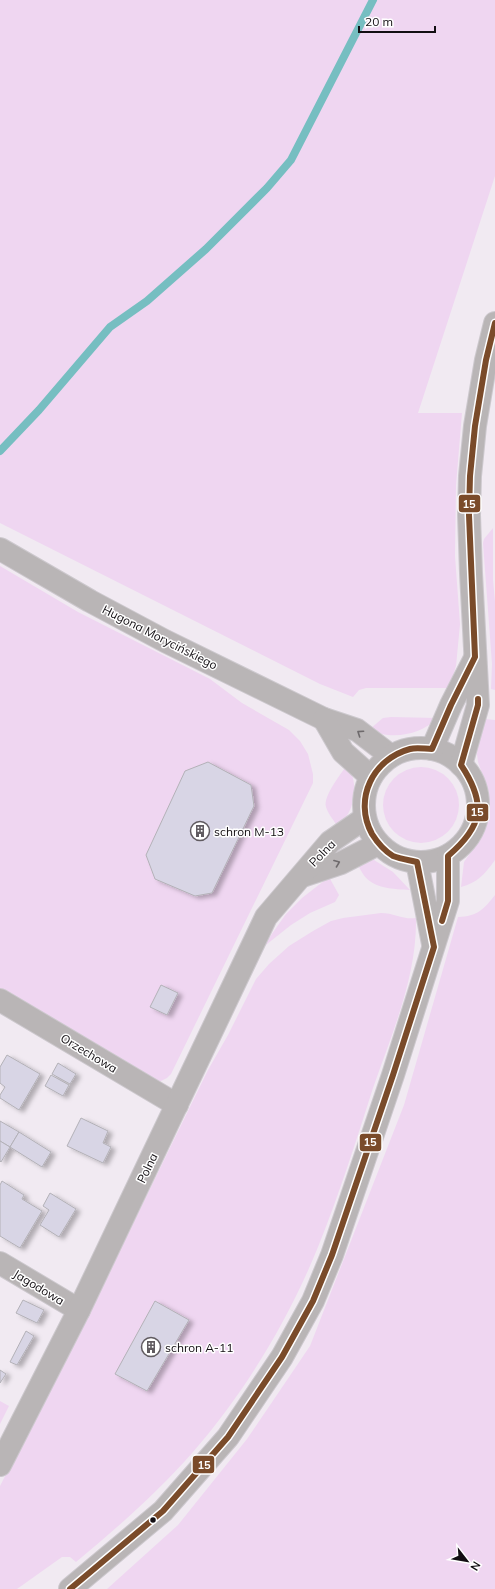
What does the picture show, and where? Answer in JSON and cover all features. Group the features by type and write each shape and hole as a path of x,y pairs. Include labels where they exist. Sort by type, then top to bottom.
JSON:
{"street":[{"path":"461,765 478,706 471,573 469,515 470,476 475,426 482,382 495,323"},
{"name":"Hugona Morycińskiego","path":"0,549 126,621 324,719 357,730 391,756"},
{"path":"432,749 476,657"},
{"path":"324,719 343,752 371,777"},
{"path":"411,749 432,749 448,755 461,765 472,779 477,796 478,813 472,830 462,845 448,856 434,861 417,862 403,860 389,853 378,844 370,832 365,818 364,797 371,777 380,765 391,756 411,749"},
{"name":"Polna","path":"0,1465 79,1310 266,917 330,842 365,818"},
{"name":"Polna","path":"300,876 341,862 378,844"},
{"path":"70,1589 163,1511 228,1437 282,1357 314,1300 332,1256 394,1075 448,901 448,856"},
{"path":"417,862 434,947"},
{"name":"Orzechowa","path":"0,1000 177,1105"},
{"name":"Jagodowa","path":"0,1263 79,1310"}],"shaded area":[{"path":"0,0 495,0 495,176 418,413 462,413 456,485 455,556 460,624 456,666 449,688 366,688 359,690 353,697 320,684 0,523"},
{"path":"493,528 495,690 491,689 492,664 483,543 484,539"},
{"path":"0,566 78,612 210,679 242,703 289,730 300,741 308,754 313,774 313,783 171,1074 159,1082 0,989"},
{"path":"383,718 437,718 423,729 405,734 386,735 370,729"},
{"path":"485,719 495,720 495,860 488,870 480,877 472,883 461,887 464,862 482,836 488,815 489,793 478,762 477,754 479,738"},
{"path":"347,765 353,780 354,798 348,814 337,826 327,810 326,802 333,785"},
{"path":"421,767 435,770 448,778 456,791 459,805 456,819 448,832 435,840 421,843 407,840 394,832 386,819 383,805 386,791 394,778 407,770"},
{"path":"374,860 393,872 410,890 384,887 372,883 367,879 357,863"},
{"path":"329,877 339,895 335,902 310,913 291,925 262,948 286,914 302,898"},
{"path":"495,895 495,1589 107,1589 178,1525 247,1439 310,1346 404,1105 458,917 475,914 487,905"},
{"path":"381,913 407,918 416,918 415,940 408,983 395,1026 333,1208 306,1275 279,1329 264,1355 212,1429 180,1467 137,1509 76,1562 70,1557 62,1557 17,1589 0,1589 0,1486 102,1287 208,1070 228,1035 256,979 269,964 289,946 331,921"},
{"path":"0,1401 9,1406 0,1424"}],"building":[{"name":"schron M-13","path":"208,762 251,785 254,806 212,893 195,896 155,879 146,855 185,771"},
{"path":"161,985 178,993 167,1015 150,1007"},
{"path":"7,1055 40,1074 19,1110 0,1098 0,1095 5,1087 0,1083 0,1067"},
{"path":"58,1063 76,1074 70,1084 52,1074"},
{"path":"51,1075 69,1085 63,1096 45,1086"},
{"path":"81,1118 108,1131 103,1143 111,1147 103,1163 67,1146"},
{"path":"0,1121 19,1132 10,1147 0,1141"},
{"path":"19,1132 51,1152 42,1167 10,1147"},
{"path":"0,1141 10,1147 1,1162 0,1161"},
{"path":"2,1181 24,1195 22,1199 42,1211 20,1248 0,1236 0,1185"},
{"path":"50,1193 76,1209 59,1237 40,1225 49,1210 43,1206"},
{"path":"23,1300 44,1310 37,1323 16,1313"},
{"name":"schron A-11","path":"155,1301 189,1320 147,1391 115,1374"},
{"path":"26,1331 34,1336 17,1365 10,1362"},
{"path":"0,1370 6,1374 0,1383"}],"waterway":[{"path":"0,451 39,410 110,327 147,301 206,249 267,188 291,160 373,0"}],"transit line":[{"name":"15","path":"70,1589 163,1511 228,1437 282,1357 313,1301 332,1255 393,1075 434,947 417,862 393,856 376,840 367,821 365,807 366,794 370,782 377,771 397,754 410,749 432,749 451,705 475,657 469,515 470,476 475,426 486,360 495,323"},
{"name":"15","path":"442,921 448,901 448,856 468,835 477,814 478,803 475,791 461,765 478,705 478,699"}],"place":[{"name":"schron M-13","path":"200,831"},
{"name":"schron A-11","path":"151,1347"}]}
